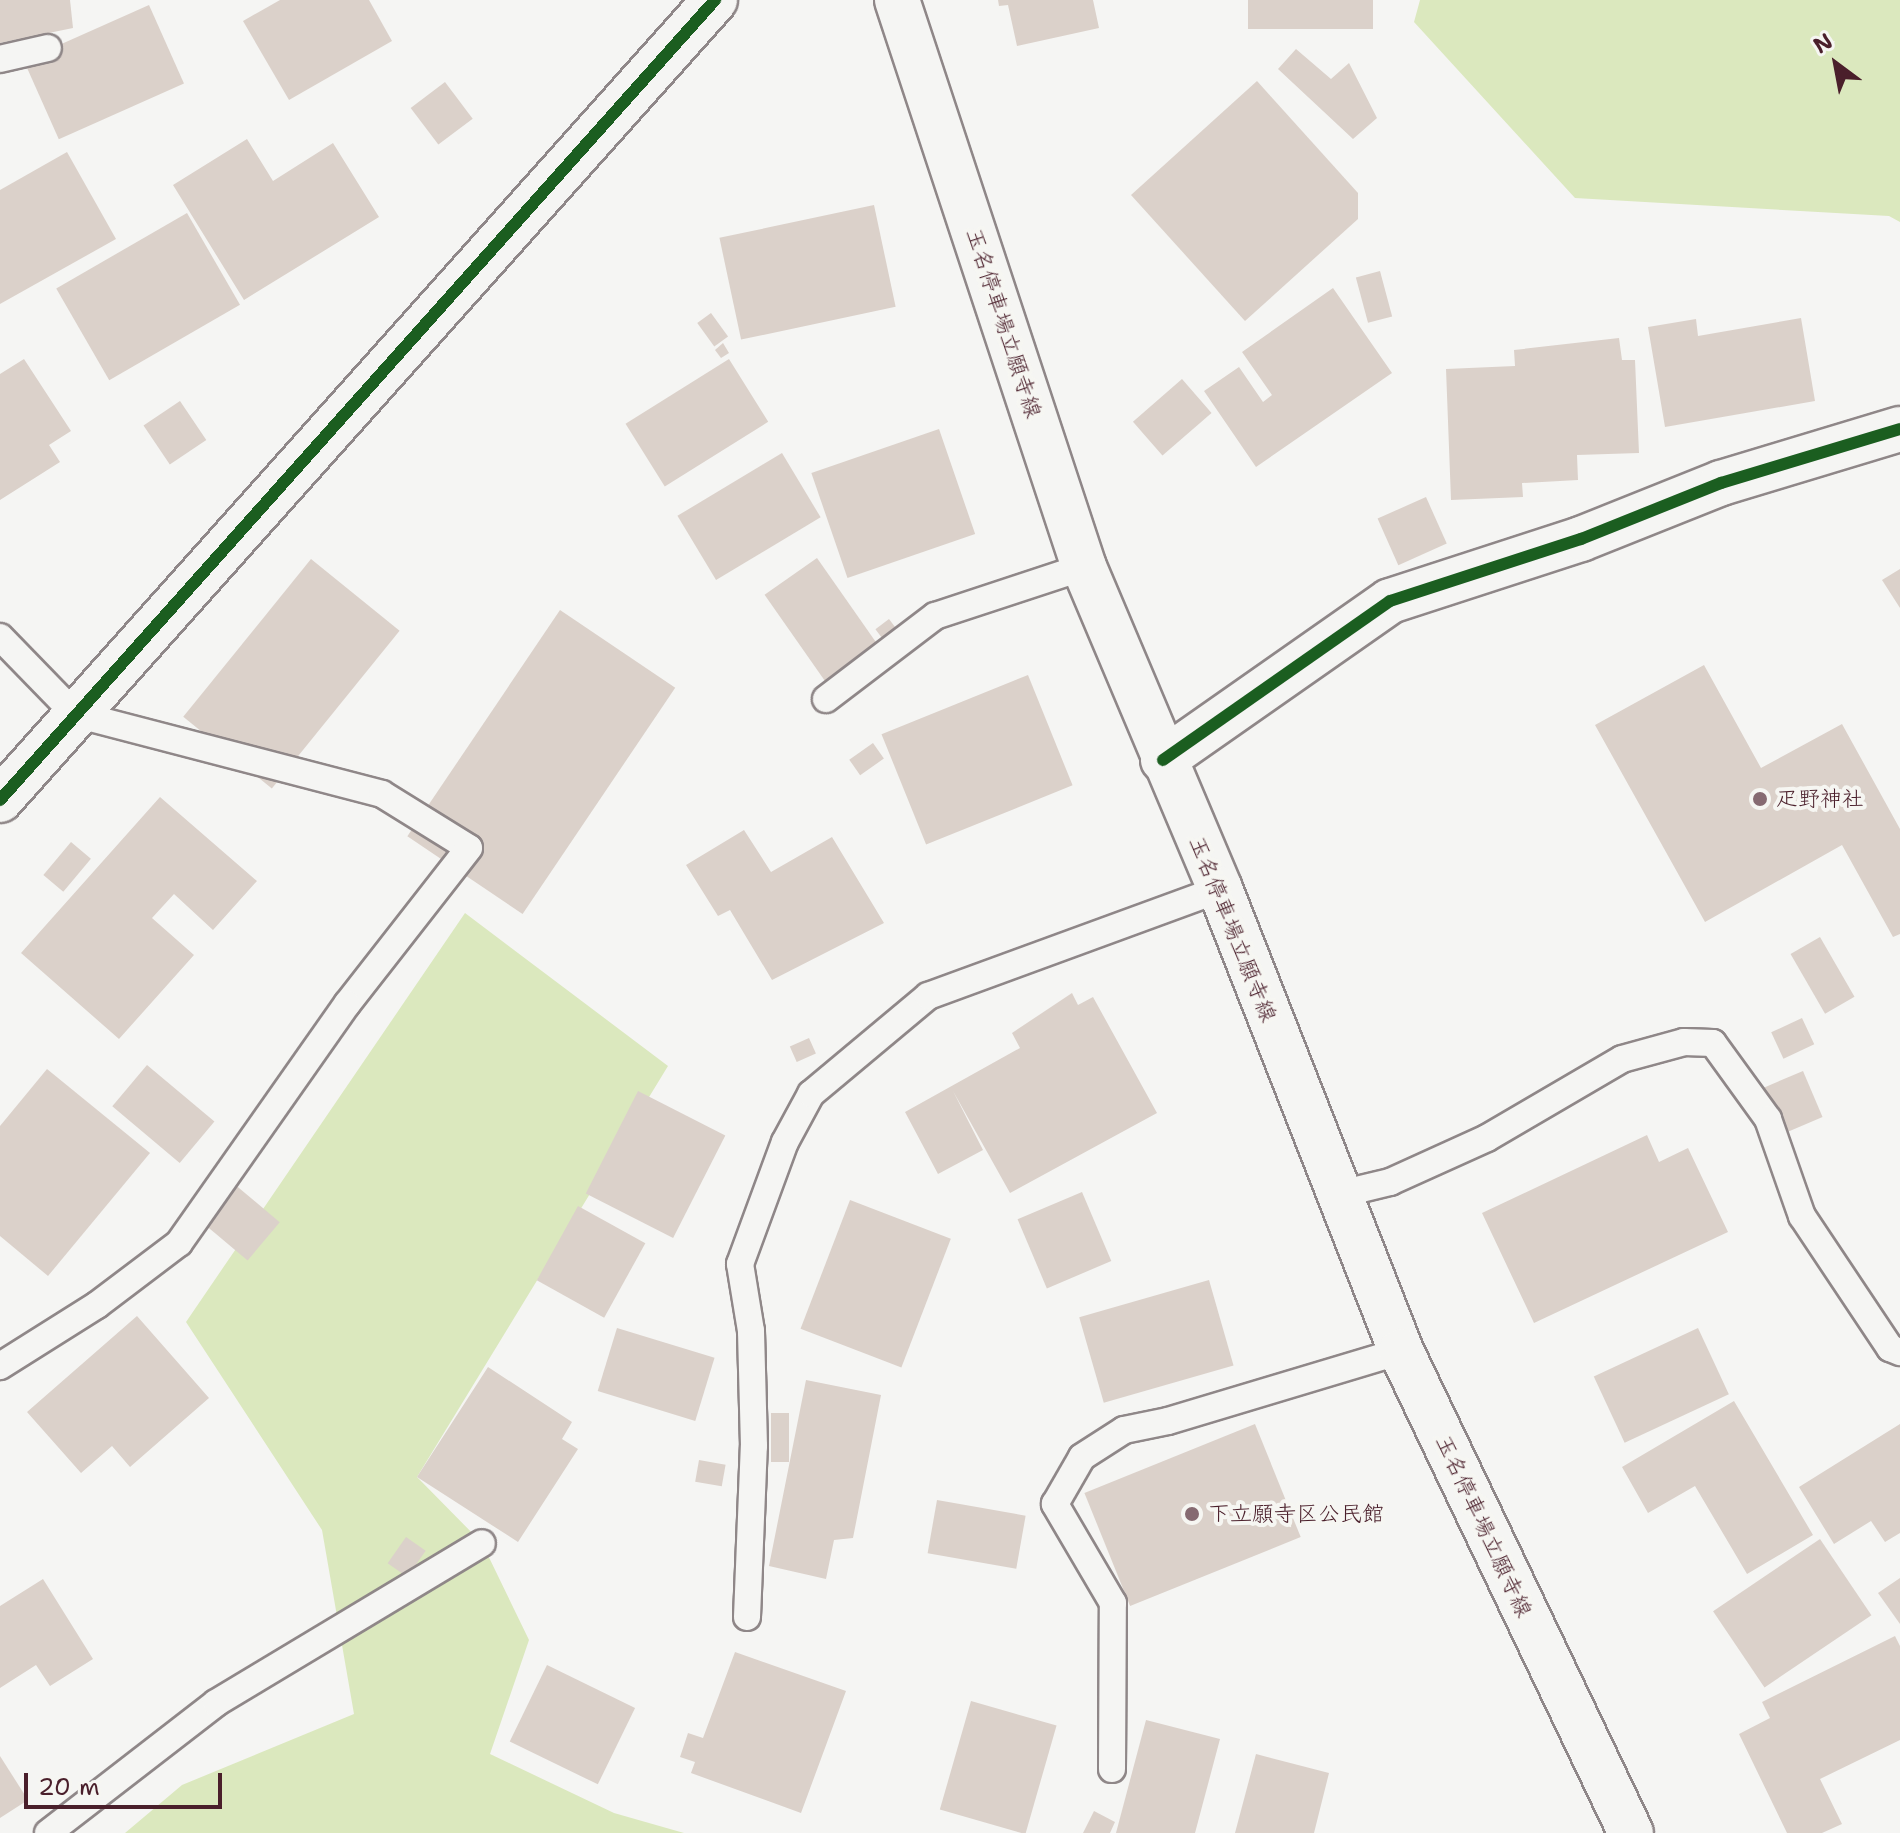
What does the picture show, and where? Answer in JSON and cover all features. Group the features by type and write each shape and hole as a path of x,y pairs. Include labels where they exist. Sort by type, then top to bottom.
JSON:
{"main road":[{"path":"0,800 715,0"},
{"name":"玉名停車場立願寺線","path":"897,0 1084,567 1220,889 1336,1195 1401,1351 1631,1833"},
{"path":"1163,760 1390,601 1581,539 1721,483 1900,429"}],"lane":[{"path":"0,59 48,48"},
{"path":"826,699 935,616 1084,567"},
{"path":"0,637 75,714 382,794 469,848 347,1004 179,1243 97,1305 0,1366"},
{"path":"747,1617 754,1432 751,1331 740,1264 785,1142 811,1094 928,996 1220,889"},
{"path":"1336,1195 1390,1182 1487,1138 1622,1059 1684,1042 1713,1043 1768,1119 1802,1216 1890,1348 1900,1352"},
{"path":"1112,1769 1113,1603 1055,1504 1082,1457 1124,1430 1401,1351"},
{"path":"48,1833 216,1703 482,1543"}],"green space":[{"path":"1420,0 1900,0 1900,222 1889,216 1575,198 1414,22"},
{"path":"465,913 668,1066 417,1477 482,1543 529,1640 490,1754 614,1813 684,1833 125,1833 182,1785 354,1714 322,1530 186,1322"}],"building":[{"path":"0,0 70,0 73,28 0,43"},
{"path":"280,0 369,0 392,41 289,100 243,21"},
{"path":"998,0 1093,0 1099,28 1017,46 1008,5 999,6"},
{"path":"1248,0 1373,0 1373,29 1248,29"},
{"path":"149,5 184,84 59,139 24,61"},
{"path":"1296,49 1331,79 1349,63 1377,118 1353,139 1278,69"},
{"path":"1257,81 1358,193 1358,219 1245,321 1131,195"},
{"path":"445,82 473,119 438,145 411,108"},
{"path":"247,139 273,181 333,143 379,217 244,300 173,185"},
{"path":"67,152 116,239 0,304 0,190"},
{"path":"874,205 896,307 741,340 719,238"},
{"path":"187,213 240,305 109,380 56,288"},
{"path":"1380,271 1392,316 1368,323 1356,277"},
{"path":"1333,288 1392,373 1256,467 1204,391 1239,367 1263,402 1272,395 1242,352"},
{"path":"711,313 728,336 714,346 697,323"},
{"path":"1801,318 1815,401 1665,427 1648,327 1696,319 1698,336"},
{"path":"1619,338 1622,360 1635,360 1639,453 1577,455 1578,480 1522,483 1523,497 1451,500 1446,369 1515,366 1514,350"},
{"path":"723,343 729,353 721,358 715,350"},
{"path":"24,359 71,431 49,445 60,462 0,500 0,374"},
{"path":"729,359 768,422 665,486 626,424"},
{"path":"1182,379 1212,413 1162,456 1133,422"},
{"path":"180,401 206,440 170,465 144,426"},
{"path":"939,429 975,534 847,578 811,473"},
{"path":"782,453 821,517 716,580 677,516"},
{"path":"1426,497 1447,544 1398,565 1378,519"},
{"path":"817,558 877,644 825,681 765,595"},
{"path":"311,559 400,631 272,789 183,717"},
{"path":"1900,569 1900,608 1882,580"},
{"path":"560,610 675,688 523,914 407,836"},
{"path":"889,619 907,643 893,653 875,629"},
{"name":"疋野神社","path":"1704,665 1761,768 1842,724 1900,829 1900,934 1893,937 1842,845 1705,922 1595,725"},
{"path":"1028,675 1073,785 926,845 882,734"},
{"path":"873,743 884,759 860,775 849,760"},
{"path":"160,797 257,881 213,930 174,894 152,918 194,955 119,1039 21,953"},
{"path":"744,830 771,872 832,837 884,923 772,980 730,910 718,916 686,865"},
{"path":"71,842 91,859 63,892 43,875"},
{"path":"1820,937 1854,997 1825,1014 1791,954"},
{"path":"1072,993 1078,1005 1093,997 1157,1113 1010,1193 953,1091 983,1150 938,1174 905,1112 1020,1048 1012,1033"},
{"path":"1802,1018 1814,1044 1783,1059 1771,1032"},
{"path":"809,1038 816,1054 797,1062 790,1047"},
{"path":"147,1065 214,1122 180,1163 112,1106"},
{"path":"47,1069 150,1153 48,1276 0,1236 0,1126"},
{"path":"1803,1071 1823,1117 1784,1133 1764,1087"},
{"path":"638,1091 725,1135 673,1238 586,1193"},
{"path":"1647,1135 1659,1162 1688,1148 1728,1232 1534,1323 1482,1213"},
{"path":"233,1183 280,1222 248,1261 201,1221"},
{"path":"1082,1192 1111,1261 1047,1288 1018,1219"},
{"path":"850,1200 951,1239 901,1368 801,1329"},
{"path":"578,1206 645,1243 604,1318 537,1280"},
{"path":"1209,1280 1234,1366 1104,1403 1079,1317"},
{"path":"137,1316 209,1398 130,1467 112,1446 81,1473 27,1412"},
{"path":"617,1328 715,1358 695,1421 598,1391"},
{"path":"1698,1328 1729,1394 1625,1443 1594,1377"},
{"path":"488,1367 572,1422 562,1439 578,1449 518,1542 417,1477"},
{"path":"806,1380 881,1395 853,1538 834,1540 826,1579 769,1566"},
{"path":"1734,1401 1813,1535 1747,1574 1695,1486 1648,1513 1622,1467"},
{"path":"771,1413 789,1413 789,1462 771,1462"},
{"name":"下立願寺区公民館","path":"1255,1424 1301,1537 1130,1606 1084,1493"},
{"path":"1900,1424 1900,1533 1885,1542 1871,1521 1834,1544 1799,1487"},
{"path":"699,1460 726,1465 722,1486 695,1482"},
{"path":"937,1500 1026,1516 1016,1569 928,1553"},
{"path":"406,1537 426,1551 407,1577 388,1563"},
{"path":"1820,1539 1871,1615 1764,1687 1713,1611"},
{"path":"1900,1578 1900,1624 1878,1593"},
{"path":"43,1579 93,1659 50,1686 36,1665 0,1688 0,1606"},
{"path":"1895,1636 1900,1646 1900,1740 1820,1779 1842,1824 1822,1833 1787,1833 1739,1734 1770,1718 1762,1702"},
{"path":"735,1652 846,1691 801,1813 691,1773 695,1762 680,1757 688,1733 703,1738"},
{"path":"547,1665 635,1708 598,1784 510,1741"},
{"path":"971,1701 1057,1726 1026,1833 940,1810"},
{"path":"1146,1720 1220,1739 1195,1833 1116,1833"},
{"path":"1256,1754 1329,1773 1314,1833 1235,1833"},
{"path":"0,1756 28,1800 0,1818"},
{"path":"1094,1811 1115,1822 1110,1833 1083,1833"}],"cycle path":[{"path":"0,800 715,0"},
{"path":"1163,760 1390,601 1581,539 1721,483 1900,429"}],"place":[{"name":"疋野神社","path":"1760,799"},
{"name":"下立願寺区公民館","path":"1192,1514"}]}
